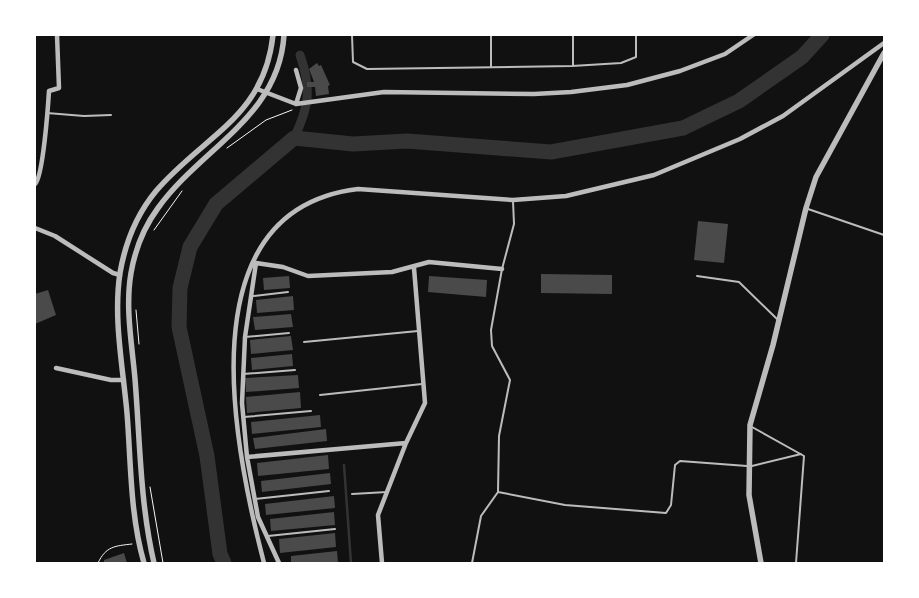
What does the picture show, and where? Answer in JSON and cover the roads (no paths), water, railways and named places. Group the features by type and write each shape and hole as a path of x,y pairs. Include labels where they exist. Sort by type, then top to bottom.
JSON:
{"street":[{"path":"35,184 38,182 41,167 50,91 59,88 57,35"},
{"path":"144,563 136,524 124,380 118,303 120,275 133,229 156,191 176,170 224,130 240,114 257,89 267,66 273,35"},
{"path":"154,563 146,519 129,314 131,272 139,243 158,208 197,165 246,121 267,93 277,69 284,35"},
{"path":"257,89 299,104 378,92 534,94 627,85 680,71 725,54 753,35"},
{"path":"264,563 250,514 242,466 236,403 235,335 238,303 243,283 254,258 268,236 288,217 310,202 343,191 381,189 513,200 566,196 654,175 740,139 798,106 884,42"},
{"path":"761,563 749,495 750,425 779,320 806,208 816,177 884,53"},
{"path":"296,70 301,88 299,104"},
{"path":"35,228 55,236 113,273 120,275"},
{"path":"279,563 258,517 248,457 244,417 243,374 245,337 256,263 283,267 308,276 392,272 414,268 429,262 502,269"},
{"path":"382,563 378,514 406,443 425,403 425,384 414,268"},
{"path":"56,368 112,380 124,380"},
{"path":"248,457 406,443"}],"lane":[{"path":"352,35 353,62 366,69 572,66 620,63 636,57 636,35"},
{"path":"490,35 491,67"},
{"path":"572,66 574,35"},
{"path":"47,112 84,116 111,115"},
{"path":"472,563 481,516 498,492 499,436 510,380 492,346 491,330 502,269 514,224 513,200"},
{"path":"806,208 884,235"},
{"path":"697,276 740,282 779,320"},
{"path":"250,296 288,292"},
{"path":"304,342 420,330"},
{"path":"245,337 289,333"},
{"path":"243,374 295,370"},
{"path":"320,395 425,384"},
{"path":"244,417 311,411"},
{"path":"750,425 804,456 796,563"},
{"path":"498,492 565,505 666,514 671,506 675,465 680,462 750,466 801,454"},
{"path":"255,499 329,491"},
{"path":"352,494 387,492"},
{"path":"266,536 335,529"}],"waterway":[{"path":"224,563 220,554 207,456 179,327 180,288 190,247 216,204 294,138 353,144 407,141 551,152 683,128 739,101 802,57 822,35"},
{"path":"294,138 303,117 307,98 306,78 300,55"},
{"path":"344,465 351,563"}]}
